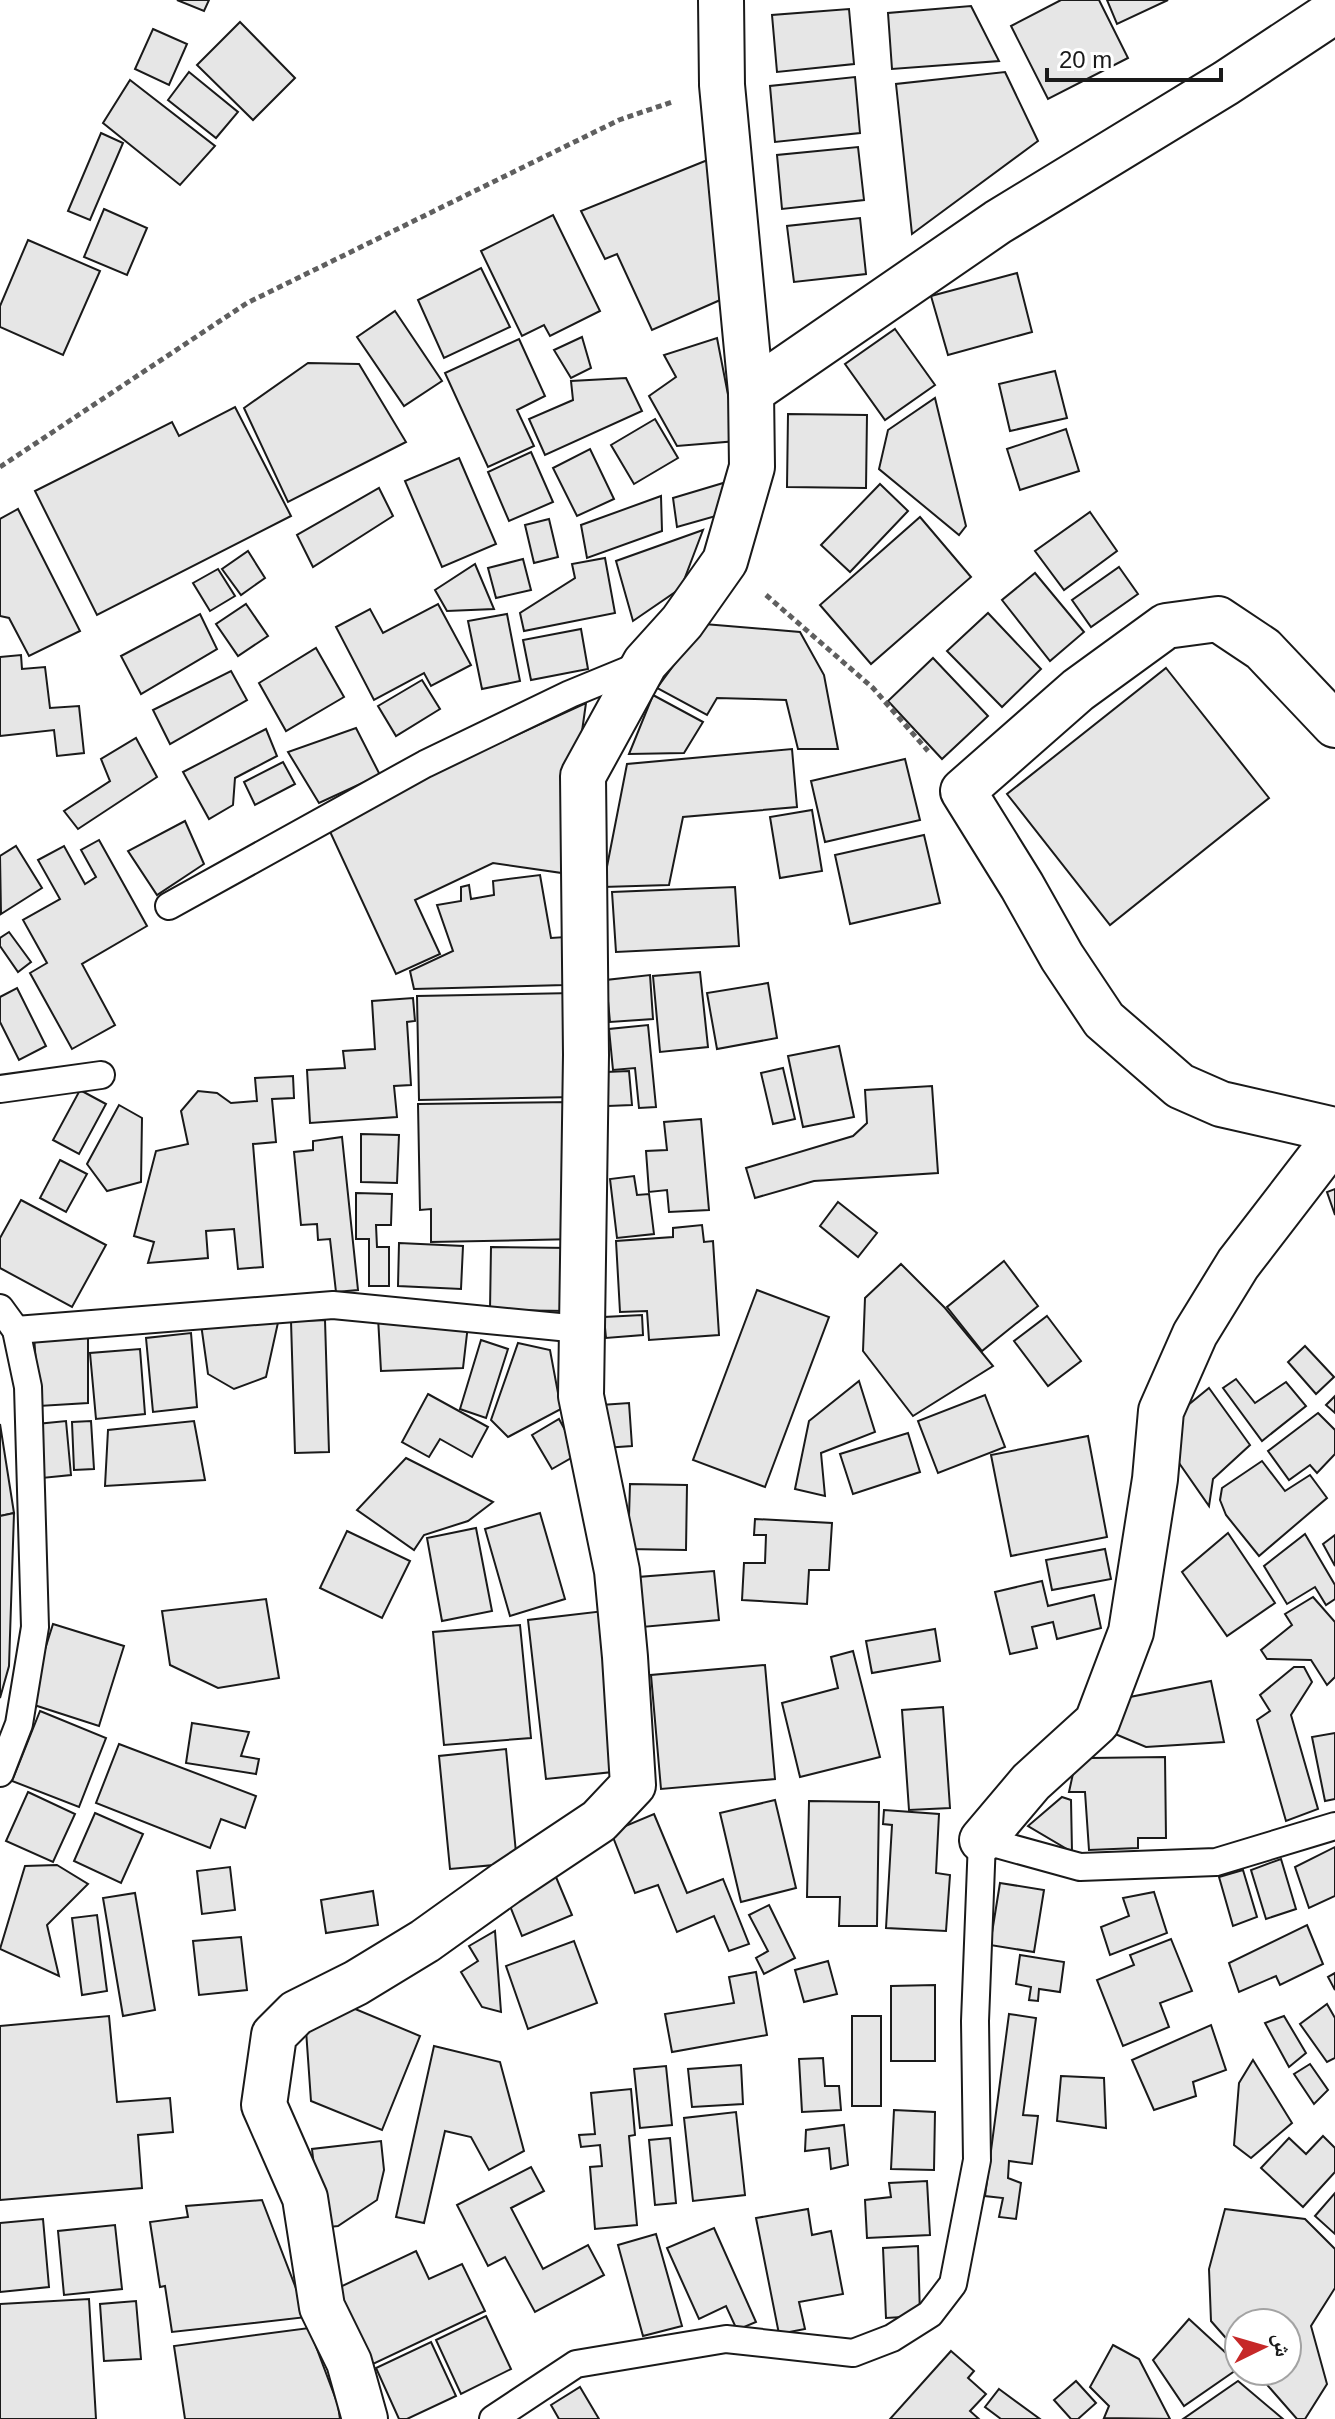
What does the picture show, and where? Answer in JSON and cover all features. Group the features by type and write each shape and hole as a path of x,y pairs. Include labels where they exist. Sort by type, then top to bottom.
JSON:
{"street":[{"path":"365,2419 349,2362 322,2307 305,2198 264,2105 274,2035 296,2013 356,1983 425,1941 599,1821 633,1785 617,1571 581,1396 586,1055 583,776 645,663 682,622 725,561 752,467 751,392 722,85 721,0"},
{"path":"751,392 998,222 1226,83 1335,11"},
{"path":"1335,725 1263,649 1218,619 1166,626 1078,690 963,791 1062,957 1104,1020 1180,1086 1221,1104 1335,1130"},
{"path":"982,1840 1031,1782 1097,1722 1131,1632 1155,1479 1161,1411 1195,1334 1238,1264 1335,1138"}],"lane":[{"path":"169,906 425,764 570,694 645,663"},
{"path":"0,1089 101,1075"},
{"path":"16,1330 333,1305 580,1329"},
{"path":"0,1308 16,1330 28,1387 35,1627 19,1724 0,1773"},
{"path":"493,2419 576,2364 726,2339 853,2353 892,2338 930,2314 953,2284 977,2160 975,2021 982,1840 1080,1867 1216,1862 1335,1826"}],"path":[{"path":"0,467 247,303 619,120 722,85"},
{"path":"725,561 873,688 963,791"}],"building":[{"path":"177,0 209,0 204,11"},
{"path":"1061,0 1099,0 1128,58 1048,99 1011,26"},
{"path":"1107,0 1168,0 1117,24"},
{"path":"971,6 999,61 892,69 888,13"},
{"path":"849,9 854,64 777,72 772,15"},
{"path":"240,22 295,78 253,120 197,65"},
{"path":"153,29 187,44 169,85 135,69"},
{"path":"189,72 238,112 216,138 168,100"},
{"path":"1005,72 1038,141 912,234 896,84"},
{"path":"855,77 860,133 775,142 770,86"},
{"path":"130,80 215,146 180,185 103,123"},
{"path":"101,133 123,143 90,220 68,211"},
{"path":"858,147 864,200 782,209 777,155"},
{"path":"715,157 727,297 652,330 617,254 605,259 581,211"},
{"path":"104,209 147,228 127,275 84,257"},
{"path":"553,215 600,311 550,336 544,325 522,336 481,251"},
{"path":"860,218 866,274 794,282 787,226"},
{"path":"28,240 100,271 63,355 0,327 0,306"},
{"path":"481,268 510,327 444,358 418,300"},
{"path":"1017,273 1032,332 948,355 931,296"},
{"path":"395,311 442,381 404,406 357,337"},
{"path":"895,329 935,385 885,420 845,364"},
{"path":"582,337 591,368 571,378 554,350"},
{"path":"717,338 737,441 677,446 649,396 676,377 664,355"},
{"path":"519,339 545,396 517,410 534,446 488,467 445,373"},
{"path":"308,363 359,364 406,442 288,502 244,408"},
{"path":"1055,371 1067,418 1010,431 999,384"},
{"path":"626,378 642,411 545,455 529,419 573,400 571,381"},
{"path":"935,398 966,526 959,535 879,469 888,430"},
{"path":"235,407 291,516 97,615 35,491 172,422 179,436"},
{"path":"788,414 867,415 866,488 787,487"},
{"path":"655,419 678,458 634,484 611,445"},
{"path":"1066,429 1079,471 1020,490 1007,449"},
{"path":"590,449 614,499 577,516 553,468"},
{"path":"531,452 553,502 509,521 488,472"},
{"path":"459,458 496,544 442,567 405,481"},
{"path":"740,478 737,510 677,527 673,498"},
{"path":"880,484 908,511 850,572 821,545"},
{"path":"379,488 393,516 313,567 297,535"},
{"path":"661,496 662,531 587,558 581,525"},
{"path":"18,509 80,631 29,656 9,618 0,616 0,519"},
{"path":"1090,512 1117,551 1064,590 1035,551"},
{"path":"920,517 971,577 871,664 820,605"},
{"path":"549,519 558,557 534,563 525,525"},
{"path":"703,530 681,588 633,621 616,561"},
{"path":"248,551 265,578 241,595 222,569"},
{"path":"605,558 615,613 524,631 520,613 575,578 572,564"},
{"path":"523,559 531,590 496,598 488,568"},
{"path":"475,564 494,609 447,611 435,590"},
{"path":"1119,567 1138,594 1091,627 1072,600"},
{"path":"218,569 235,596 210,611 193,583"},
{"path":"1035,573 1084,632 1050,661 1002,600"},
{"path":"246,604 268,636 238,656 216,624"},
{"path":"438,604 471,665 431,686 424,673 374,700 336,627 370,609 383,633"},
{"path":"988,613 1041,669 1002,707 947,651"},
{"path":"200,614 217,649 141,694 121,656"},
{"path":"507,614 520,681 482,689 468,621"},
{"path":"704,624 800,632 824,675 838,749 798,749 786,700 717,698 707,715 657,688"},
{"path":"581,629 588,669 531,680 523,640"},
{"path":"316,648 344,697 286,731 259,683"},
{"path":"21,655 22,669 45,667 50,708 79,706 84,753 57,756 54,730 0,736 0,657"},
{"path":"933,658 988,716 942,759 888,701"},
{"path":"1166,668 1269,798 1110,925 1007,794"},
{"path":"231,671 247,700 170,744 153,710"},
{"path":"422,680 440,709 396,736 378,706"},
{"path":"653,695 703,722 684,753 629,754"},
{"path":"586,703 562,873 493,863 415,900 440,954 396,974 326,823"},
{"path":"356,728 380,775 319,803 288,752"},
{"path":"266,729 277,756 235,778 233,805 209,819 183,772"},
{"path":"136,738 157,777 78,829 64,811 110,781 101,759"},
{"path":"792,749 797,807 683,817 669,885 603,887 627,764"},
{"path":"905,759 920,820 825,842 811,781"},
{"path":"283,762 295,784 255,805 244,782"},
{"path":"812,810 822,871 780,878 770,817"},
{"path":"185,821 204,864 157,895 128,851"},
{"path":"924,835 940,903 850,924 835,855"},
{"path":"99,840 147,926 82,964 115,1025 72,1049 30,973 47,963 23,920 60,899 38,860 64,846 85,884 96,877 81,850"},
{"path":"16,846 42,888 1,914 0,856"},
{"path":"540,875 551,938 566,937 565,985 414,989 410,971 453,951 437,905 461,901 461,887 469,885 471,899 494,895 493,881"},
{"path":"735,887 739,946 616,952 612,892"},
{"path":"9,932 31,962 18,972 0,946 0,938"},
{"path":"700,972 708,1047 660,1052 653,976"},
{"path":"650,975 653,1019 610,1022 606,980"},
{"path":"768,983 777,1038 717,1049 707,993"},
{"path":"17,988 46,1046 19,1060 0,1022 0,997"},
{"path":"574,993 576,1097 419,1100 417,996"},
{"path":"413,998 415,1021 407,1022 411,1085 394,1086 397,1117 310,1123 307,1070 345,1068 343,1051 375,1049 372,1001"},
{"path":"648,1025 656,1107 639,1108 635,1068 613,1070 609,1029"},
{"path":"839,1046 854,1117 803,1127 788,1056"},
{"path":"783,1068 795,1119 773,1124 761,1073"},
{"path":"629,1071 632,1105 608,1106 606,1072"},
{"path":"293,1076 294,1098 272,1099 276,1142 253,1144 263,1267 238,1269 234,1229 206,1231 208,1258 148,1263 154,1242 134,1236 156,1151 188,1144 181,1111 198,1091 217,1093 231,1103 257,1101 255,1078"},
{"path":"932,1086 938,1173 814,1181 755,1198 746,1168 853,1136 867,1123 865,1090"},
{"path":"80,1090 106,1104 79,1154 53,1140"},
{"path":"575,1102 577,1239 431,1242 431,1209 420,1210 418,1104"},
{"path":"119,1105 142,1118 141,1182 107,1191 87,1164"},
{"path":"701,1119 709,1210 669,1212 667,1190 649,1192 646,1151 667,1150 664,1122"},
{"path":"361,1134 399,1135 397,1183 361,1182"},
{"path":"342,1137 358,1290 336,1292 330,1239 318,1240 317,1224 301,1225 294,1152 313,1150 313,1141"},
{"path":"60,1160 87,1174 66,1212 40,1198"},
{"path":"634,1176 637,1195 649,1194 654,1234 617,1238 610,1179"},
{"path":"1335,1189 1335,1215 1327,1192"},
{"path":"356,1193 392,1194 391,1225 376,1225 377,1247 389,1247 389,1286 369,1286 369,1239 356,1239"},
{"path":"21,1200 106,1245 72,1307 0,1268 0,1238"},
{"path":"838,1202 877,1233 858,1257 820,1226"},
{"path":"702,1225 704,1242 713,1241 719,1335 649,1340 647,1311 620,1312 616,1241 673,1237 673,1228"},
{"path":"399,1243 463,1246 461,1289 398,1286"},
{"path":"491,1247 571,1248 570,1311 490,1310"},
{"path":"1004,1261 1038,1306 982,1351 947,1307"},
{"path":"901,1264 945,1308 993,1366 913,1416 863,1351 865,1298"},
{"path":"757,1290 829,1317 765,1487 693,1460"},
{"path":"642,1315 643,1335 606,1338 604,1317"},
{"path":"1047,1316 1081,1361 1048,1386 1014,1341"},
{"path":"200,1317 279,1318 266,1377 234,1389 208,1374"},
{"path":"378,1317 468,1325 463,1368 381,1371"},
{"path":"325,1320 329,1452 295,1453 291,1321"},
{"path":"88,1333 88,1403 39,1406 34,1336"},
{"path":"191,1333 197,1407 153,1412 146,1338"},
{"path":"481,1340 508,1349 486,1418 460,1409"},
{"path":"518,1343 550,1350 561,1409 508,1437 491,1420"},
{"path":"1305,1346 1334,1377 1316,1394 1288,1362"},
{"path":"140,1349 145,1414 96,1419 90,1353"},
{"path":"1236,1379 1255,1403 1286,1382 1306,1406 1262,1441 1223,1388"},
{"path":"859,1381 875,1432 821,1453 825,1496 795,1489 809,1421"},
{"path":"1209,1388 1250,1445 1213,1479 1209,1506 1170,1450 1171,1419"},
{"path":"428,1394 488,1427 472,1457 440,1439 429,1457 402,1442"},
{"path":"985,1395 1005,1447 938,1473 918,1421"},
{"path":"1335,1396 1335,1413 1326,1405"},
{"path":"629,1403 632,1446 604,1448 601,1405"},
{"path":"1318,1413 1335,1430 1335,1454 1317,1473 1310,1465 1289,1480 1268,1451"},
{"path":"559,1419 578,1454 552,1469 532,1435"},
{"path":"66,1421 71,1475 42,1478 37,1424"},
{"path":"91,1421 94,1469 74,1470 72,1422"},
{"path":"194,1421 205,1480 105,1486 108,1430"},
{"path":"0,1424 14,1513 0,1516"},
{"path":"908,1433 920,1472 853,1494 840,1454"},
{"path":"1088,1436 1107,1537 1011,1556 991,1455"},
{"path":"406,1458 493,1502 468,1521 424,1535 414,1550 357,1510"},
{"path":"1262,1461 1285,1491 1310,1475 1327,1498 1259,1556 1226,1515 1220,1500 1222,1488"},
{"path":"630,1484 687,1485 686,1550 628,1549"},
{"path":"14,1513 9,1666 0,1698 0,1516"},
{"path":"540,1513 565,1599 510,1616 485,1529"},
{"path":"755,1519 832,1523 829,1570 809,1570 807,1604 742,1600 744,1563 765,1563 766,1535 754,1535"},
{"path":"476,1528 492,1611 442,1621 427,1538"},
{"path":"347,1531 410,1561 382,1618 320,1588"},
{"path":"1228,1533 1275,1603 1227,1636 1182,1572"},
{"path":"1305,1534 1335,1585 1335,1599 1326,1605 1315,1587 1287,1604 1264,1566"},
{"path":"1335,1535 1335,1566 1323,1544"},
{"path":"1105,1549 1111,1579 1052,1590 1046,1560"},
{"path":"714,1571 719,1620 642,1627 638,1577"},
{"path":"1042,1581 1048,1606 1094,1595 1101,1628 1057,1639 1053,1622 1032,1627 1037,1648 1010,1654 995,1592"},
{"path":"1313,1597 1335,1622 1335,1677 1327,1685 1311,1660 1267,1659 1261,1650 1292,1625 1285,1614"},
{"path":"266,1599 279,1678 218,1688 170,1665 162,1611"},
{"path":"604,1611 622,1771 546,1779 528,1620"},
{"path":"53,1624 124,1646 99,1726 28,1703"},
{"path":"520,1625 531,1738 444,1745 433,1632"},
{"path":"935,1629 940,1661 872,1673 866,1641"},
{"path":"853,1651 880,1757 800,1777 782,1703 838,1688 831,1657"},
{"path":"765,1665 775,1779 661,1789 651,1675"},
{"path":"1294,1667 1304,1667 1312,1682 1291,1715 1318,1809 1286,1821 1257,1720 1270,1711 1260,1695"},
{"path":"1211,1681 1224,1742 1146,1747 1108,1731 1130,1697"},
{"path":"943,1707 950,1808 909,1810 902,1710"},
{"path":"40,1711 106,1738 79,1807 12,1781"},
{"path":"192,1723 249,1732 241,1756 259,1759 256,1774 186,1763"},
{"path":"1335,1733 1335,1799 1325,1801 1312,1737"},
{"path":"119,1744 256,1796 245,1828 221,1819 210,1848 96,1803"},
{"path":"506,1749 517,1863 450,1869 439,1756"},
{"path":"1165,1757 1166,1838 1138,1838 1138,1848 1089,1850 1085,1792 1069,1792 1074,1769 1090,1758"},
{"path":"28,1792 75,1814 53,1862 6,1841"},
{"path":"1062,1797 1071,1800 1072,1852 1028,1826"},
{"path":"775,1800 796,1888 741,1902 720,1813"},
{"path":"809,1801 879,1802 877,1926 839,1926 840,1897 807,1897"},
{"path":"884,1810 939,1814 936,1873 950,1875 946,1931 886,1928 892,1825 883,1824"},
{"path":"95,1813 143,1834 121,1883 74,1861"},
{"path":"654,1814 687,1893 723,1879 749,1944 729,1951 714,1916 677,1932 658,1885 635,1893 611,1832"},
{"path":"1335,1847 1335,1896 1309,1908 1295,1867"},
{"path":"1281,1859 1296,1909 1266,1919 1251,1870"},
{"path":"57,1865 88,1884 47,1925 59,1976 0,1949 25,1866"},
{"path":"230,1867 235,1910 202,1914 197,1871"},
{"path":"553,1870 572,1915 522,1936 504,1891"},
{"path":"1243,1870 1257,1917 1233,1926 1219,1877"},
{"path":"1000,1883 1044,1890 1034,1952 990,1945"},
{"path":"373,1891 378,1925 326,1933 321,1900"},
{"path":"1154,1892 1167,1933 1110,1955 1101,1927 1129,1916 1123,1898"},
{"path":"135,1893 155,2010 123,2016 103,1898"},
{"path":"769,1905 795,1958 764,1974 756,1958 768,1951 749,1915"},
{"path":"97,1915 107,1991 82,1995 72,1918"},
{"path":"1307,1925 1323,1964 1280,1985 1276,1976 1239,1992 1229,1963"},
{"path":"495,1931 501,2012 482,2007 461,1972 478,1961 469,1946"},
{"path":"241,1937 247,1990 199,1995 193,1941"},
{"path":"1171,1939 1192,1991 1160,2003 1169,2027 1123,2046 1097,1980 1134,1965 1130,1955"},
{"path":"574,1941 597,2003 528,2029 506,1966"},
{"path":"1020,1955 1064,1962 1060,1992 1039,1989 1038,2001 1029,2000 1031,1987 1016,1984"},
{"path":"828,1961 837,1994 804,2002 795,1970"},
{"path":"756,1972 767,2035 672,2052 665,2014 734,2003 729,1977"},
{"path":"1335,1973 1335,1990 1328,1977"},
{"path":"935,1985 935,2061 891,2061 891,1986"},
{"path":"336,2001 420,2036 382,2130 311,2101 306,2030"},
{"path":"1327,2004 1335,2018 1335,2058 1327,2062 1300,2024"},
{"path":"1009,2014 1036,2018 1023,2115 1038,2116 1032,2164 1009,2161 1008,2178 1021,2183 1016,2219 999,2217 1003,2198 985,2196"},
{"path":"109,2016 117,2102 170,2098 173,2132 138,2135 142,2188 0,2200 0,2026"},
{"path":"852,2016 881,2016 881,2106 852,2106"},
{"path":"1284,2016 1306,2053 1289,2067 1265,2023"},
{"path":"1211,2025 1226,2070 1193,2082 1196,2096 1154,2110 1132,2060"},
{"path":"434,2046 500,2062 524,2151 489,2170 471,2137 445,2131 424,2223 396,2217"},
{"path":"823,2058 825,2086 839,2086 841,2110 802,2112 799,2059"},
{"path":"1253,2060 1292,2123 1251,2158 1234,2145 1239,2083"},
{"path":"1310,2064 1328,2090 1314,2104 1294,2074"},
{"path":"741,2065 743,2104 692,2107 688,2069"},
{"path":"666,2066 672,2125 640,2128 634,2069"},
{"path":"1061,2076 1104,2078 1106,2128 1057,2121"},
{"path":"631,2089 635,2135 629,2136 637,2225 595,2229 590,2167 602,2166 600,2145 581,2147 579,2135 595,2134 591,2093"},
{"path":"894,2110 935,2112 934,2170 891,2169"},
{"path":"736,2112 745,2195 693,2201 684,2118"},
{"path":"844,2125 848,2165 831,2169 829,2148 805,2151 806,2130"},
{"path":"1323,2136 1335,2148 1335,2172 1303,2207 1261,2168 1289,2138 1306,2154"},
{"path":"670,2138 676,2203 655,2205 649,2140"},
{"path":"381,2141 384,2170 377,2200 338,2226 321,2228 312,2149"},
{"path":"531,2167 544,2191 511,2208 543,2269 588,2245 604,2275 535,2312 505,2257 488,2266 457,2205"},
{"path":"927,2181 930,2235 867,2238 865,2200 891,2197 889,2183"},
{"path":"1335,2193 1335,2234 1315,2216"},
{"path":"262,2200 307,2317 172,2332 165,2286 160,2287 150,2222 188,2217 186,2206"},
{"path":"808,2209 812,2235 831,2231 843,2294 799,2302 805,2329 779,2334 756,2218"},
{"path":"1225,2209 1305,2219 1335,2249 1335,2288 1311,2326 1327,2384 1305,2419 1297,2419 1269,2387 1303,2387 1303,2307 1223,2307 1223,2335 1211,2321 1209,2269"},
{"path":"43,2219 49,2287 0,2292 0,2223"},
{"path":"115,2225 122,2289 64,2295 58,2231"},
{"path":"714,2228 756,2322 737,2330 726,2306 699,2319 667,2248"},
{"path":"656,2234 682,2326 643,2336 618,2245"},
{"path":"918,2246 920,2316 886,2318 883,2248"},
{"path":"416,2251 429,2279 462,2264 485,2311 373,2364 338,2288"},
{"path":"89,2299 96,2419 0,2419 0,2304"},
{"path":"136,2301 141,2359 104,2361 100,2304"},
{"path":"486,2316 511,2369 461,2394 436,2340"},
{"path":"1189,2319 1223,2350 1223,2379 1184,2406 1153,2360"},
{"path":"309,2328 338,2405 340,2419 185,2419 174,2346"},
{"path":"431,2342 456,2396 407,2419 399,2419 376,2368"},
{"path":"1113,2345 1139,2359 1170,2419 1104,2418 1109,2406 1090,2387"},
{"path":"951,2351 974,2371 968,2378 986,2394 970,2411 979,2419 890,2419"},
{"path":"1076,2381 1096,2403 1078,2419 1071,2419 1054,2400"},
{"path":"580,2387 599,2419 559,2419 551,2405"},
{"path":"1229,2387 1245,2387 1283,2419 1183,2419"},
{"path":"999,2389 1040,2419 1001,2419 985,2407"}]}
